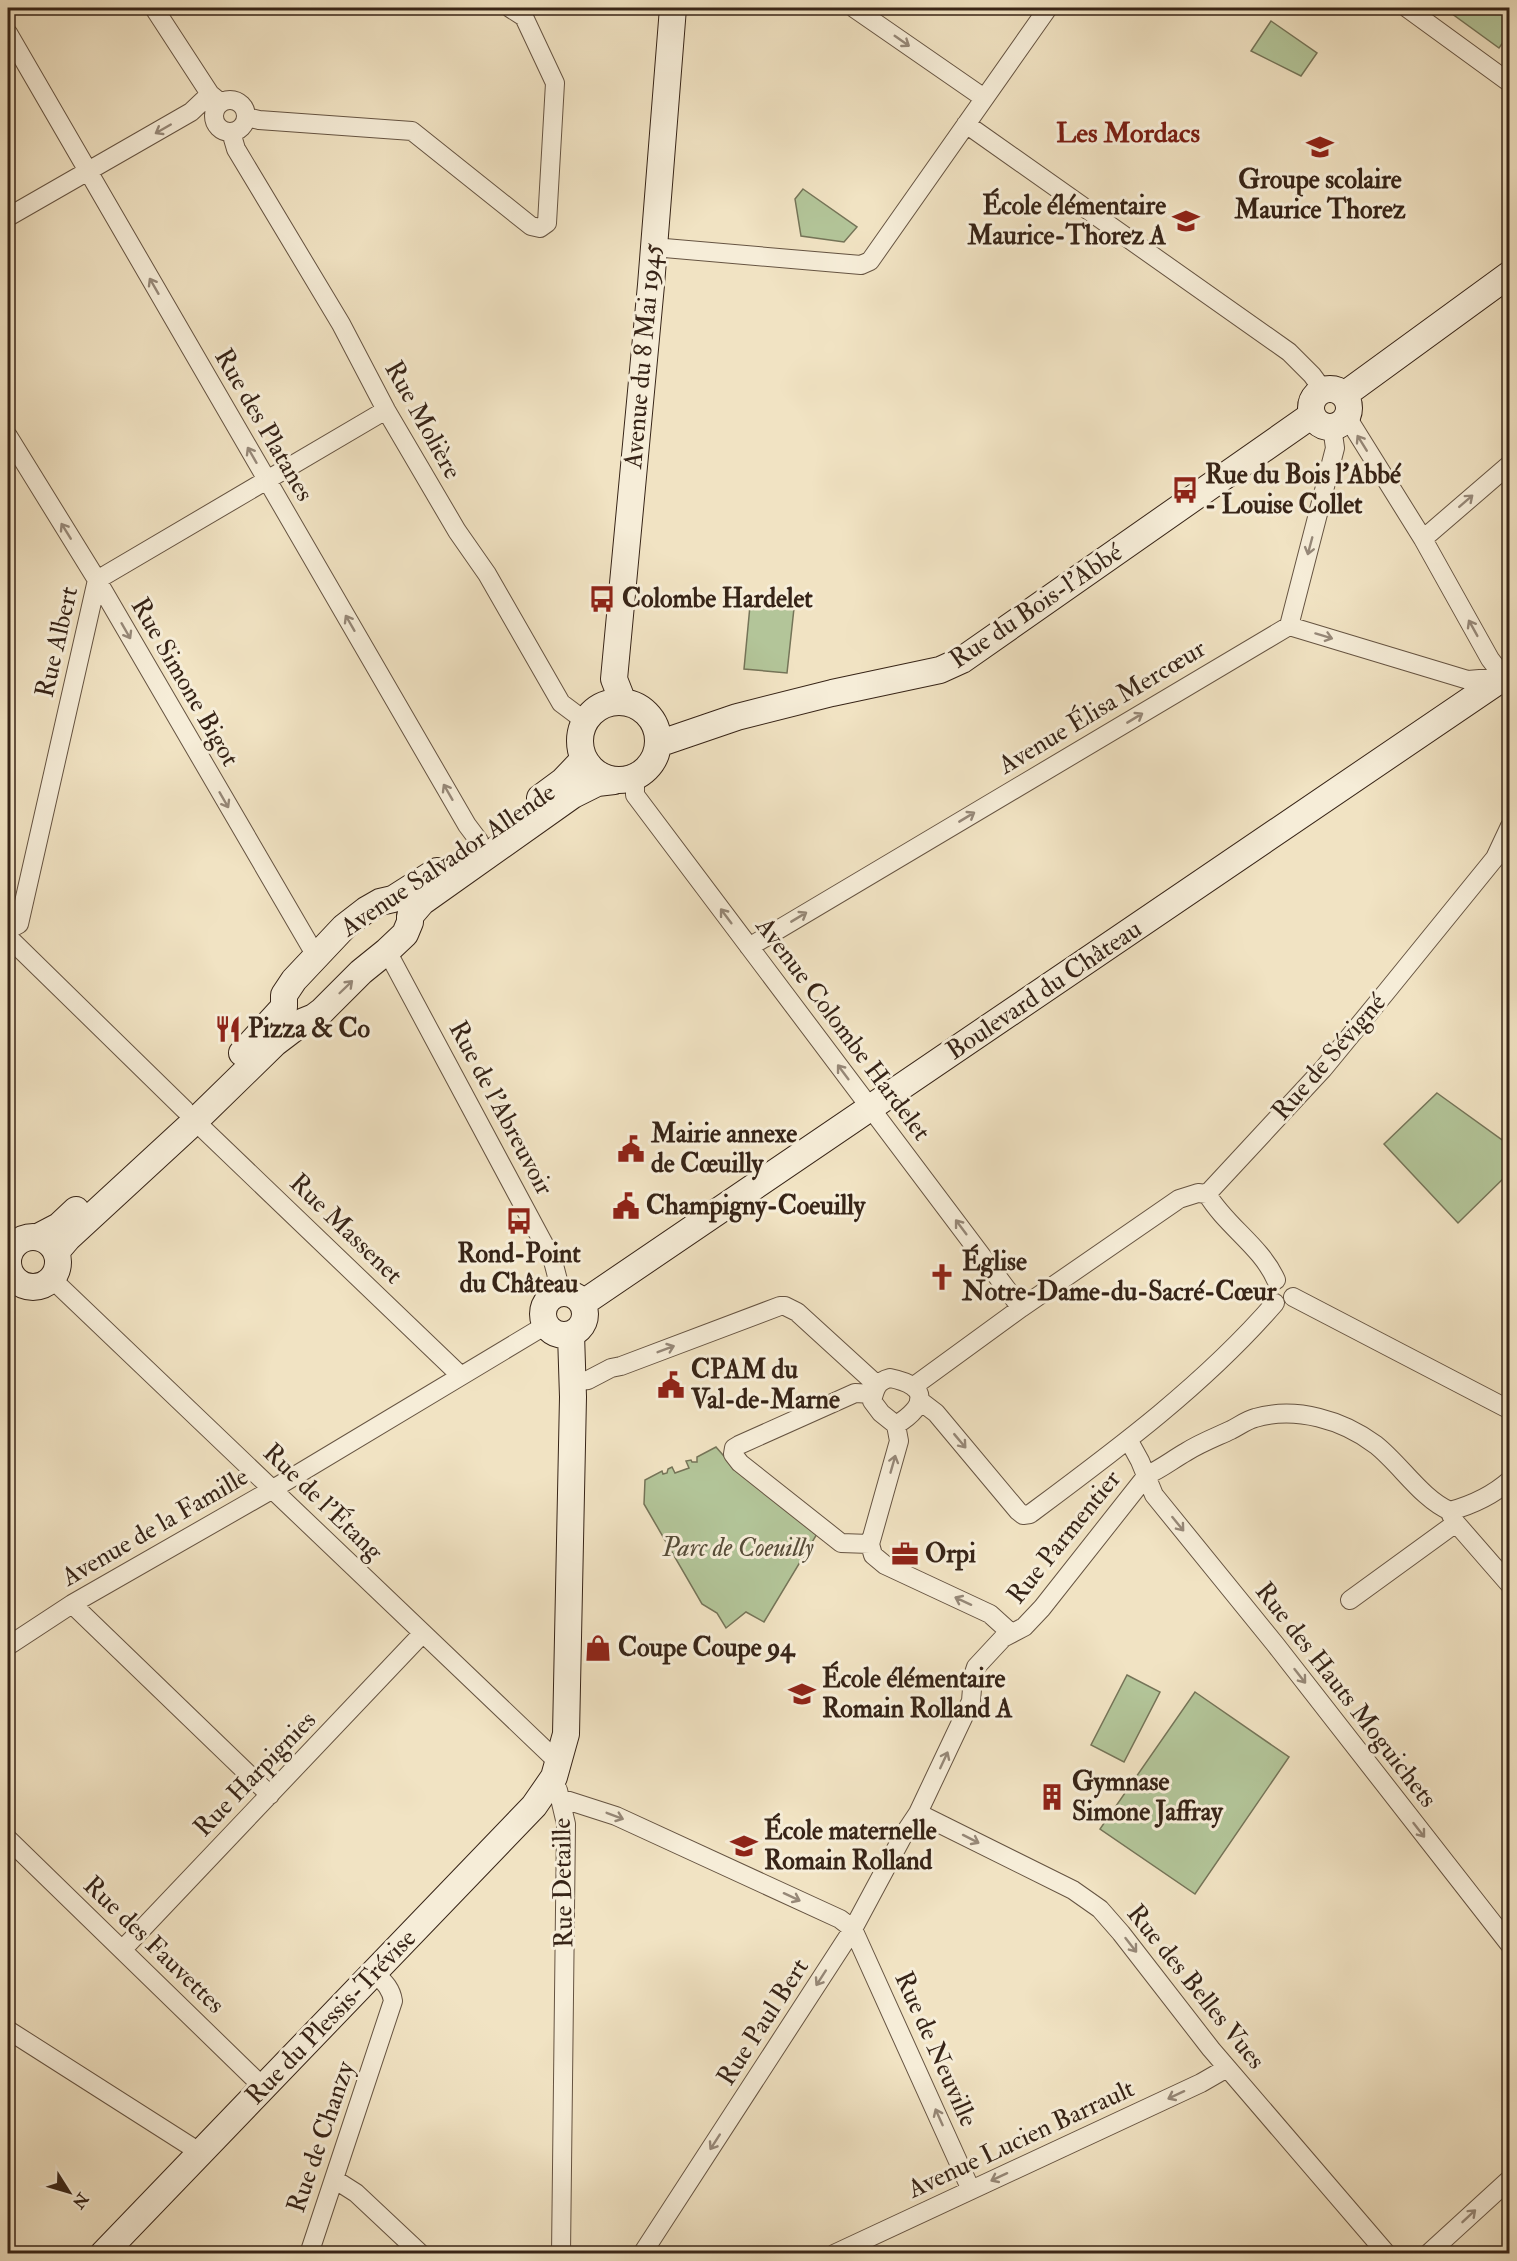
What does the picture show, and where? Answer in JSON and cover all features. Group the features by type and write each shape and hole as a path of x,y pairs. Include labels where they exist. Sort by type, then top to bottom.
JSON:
{"street":[{"path":"8,217 215,99 230,100 240,104 246,117 243,126 231,132 221,130 215,122 215,99 154,8"},
{"path":"246,117 259,120 412,131 531,225 540,228 547,222 555,83 524,17 510,8"},
{"name":"Avenue du 8 Mai 1945","path":"623,702 614,680 673,8"},
{"path":"854,8 984,98"},
{"path":"653,248 861,265 870,261 1048,8"},
{"path":"1407,8 1509,83"},
{"name":"Rue des Platanes","path":"8,33 466,825 479,841"},
{"path":"966,124 1289,352 1312,375 1332,409 1423,539 1490,659 1508,678"},
{"name":"Rue Molière","path":"231,132 236,149 341,324 386,410 457,531 487,574 561,703 585,721"},
{"name":"Rue du Bois-l'Abbé","path":"658,744 737,717 832,693 940,670 962,660 1332,409 1509,274"},
{"path":"1332,409 1335,448 1289,626 1468,680 1508,678"},
{"name":"Rue Albert","path":"8,930 19,924 97,580 386,410"},
{"name":"Rue Simone Bigot","path":"8,436 97,580 316,956"},
{"path":"1423,539 1509,464"},
{"name":"Avenue Élisa Mercœur","path":"749,947 1289,626"},
{"name":"Boulevard du Château","path":"572,1298 870,1108 1508,678"},
{"path":"612,702 623,702 645,711 657,732 658,744 651,764 625,779 597,774 584,760 579,747 580,734 585,721 592,712 612,702"},
{"name":"Avenue Salvador Allende","path":"584,760 563,781 410,889 402,907 409,927 405,934 361,972 322,1011 309,1020 294,1014 283,1000 287,988 316,956 366,910 380,902 402,907 422,902 573,795 597,783 625,779"},
{"name":"Avenue Colombe Hardelet","path":"625,779 1021,1308"},
{"name":"Rue de Sévigné","path":"1207,1194 1323,1069 1495,858 1509,826"},
{"name":"Rue Massenet","path":"8,937 190,1116 460,1375"},
{"name":"Rue de l'Abreuvoir","path":"387,951 572,1298"},
{"name":"Avenue Salvador Allende","path":"52,1279 38,1287 20,1259 190,1116 262,1033 294,1014"},
{"path":"896,1425 913,1415 916,1393 1021,1308 1179,1199 1198,1193 1207,1194 1216,1210 1269,1264 1276,1280"},
{"name":"Rue de l'Étang","path":"52,1279 423,1633 557,1779"},
{"path":"1280,1279 1289,1281 1294,1289 1293,1297 1287,1304 1275,1303 1268,1293 1270,1285 1280,1279"},
{"path":"553,1295 572,1298 586,1313 584,1323 579,1330 571,1334 562,1335 553,1332 543,1318 543,1309 547,1301 553,1295"},
{"path":"1293,1297 1509,1410"},
{"path":"1011,1633 990,1614 885,1565 873,1555 870,1544 899,1442 896,1425 872,1401 875,1390 882,1380 890,1378 903,1380 936,1413 1017,1511 1023,1515 1030,1514 1129,1441 1219,1360 1275,1303"},
{"path":"573,1382 588,1380 611,1368 785,1306 796,1312 875,1390"},
{"name":"Avenue de la Famille","path":"8,1646 72,1604 273,1489 546,1325"},
{"name":"Rue Detaille","path":"561,2253 566,1824 557,1779 566,1734 573,1382 571,1334"},
{"path":"870,1544 842,1543 740,1463 733,1454 734,1448 740,1445 855,1393 875,1390"},
{"path":"1147,1475 1186,1452 1255,1418 1292,1414 1325,1420 1351,1428 1377,1446 1409,1475 1436,1505 1453,1518 1509,1585"},
{"name":"Rue des Hauts Moguichets","path":"1129,1441 1147,1475 1154,1495 1275,1644 1509,1945"},
{"name":"Rue Parmentier","path":"918,1813 971,1701 976,1667 1003,1638 1024,1627 1042,1608 1147,1475"},
{"path":"1350,1600 1468,1506 1497,1492 1509,1480"},
{"path":"72,1604 270,1795"},
{"name":"Rue Harpignies","path":"123,1949 423,1633"},
{"path":"557,1779 616,1816 840,1919 853,1929"},
{"name":"Rue du Plessis-Trévise","path":"103,2253 375,1973 557,1779"},
{"name":"Rue Paul Bert","path":"642,2253 853,1929 904,1834 918,1813"},
{"name":"Rue des Belles Vues","path":"918,1813 1072,1890 1100,1909 1227,2068 1379,2251"},
{"name":"Rue des Fauvettes","path":"8,1839 264,2088"},
{"name":"Rue de Neuville","path":"853,1929 971,2190"},
{"name":"Rue de Chanzy","path":"309,2253 393,2001 388,1986 375,1973"},
{"path":"8,2030 201,2153"},
{"name":"Avenue Lucien Barrault","path":"834,2253 1201,2084 1227,2068"},
{"path":"1428,2253 1509,2179"},
{"path":"334,2180 356,2193 421,2253"}],"green space":[{"path":"1444,8 1509,8 1509,34 1499,48"},
{"path":"1271,21 1317,53 1301,76 1251,51"},
{"path":"803,189 857,227 844,242 801,236 795,199"},
{"path":"751,595 795,599 787,673 744,669"},
{"path":"1437,1093 1509,1145 1509,1173 1458,1223 1384,1144"},
{"name":"Parc de Coeuilly","path":"716,1447 736,1470 817,1534 764,1622 746,1612 726,1628 717,1613 702,1604 644,1504 645,1480 662,1471 663,1474 667,1473 672,1467 675,1473 689,1468 686,1461 697,1462 697,1457"},
{"path":"1127,1675 1160,1692 1124,1762 1091,1745"},
{"path":"1195,1692 1289,1757 1195,1894 1100,1829"}],"place":[{"name":"Groupe scolaire Maurice Thorez","path":"1320,147"},
{"name":"École élémentaire Maurice-Thorez A","path":"1186,221"},
{"name":"Rue du Bois l'Abbé - Louise Collet","path":"1185,490"},
{"name":"Colombe Hardelet","path":"602,599"},
{"name":"Pizza & Co","path":"228,1029"},
{"name":"Mairie annexe de Cœuilly","path":"631,1149"},
{"name":"Champigny-Coeuilly","path":"626,1206"},
{"name":"Rond-Point du Château","path":"519,1221"},
{"name":"Église Notre-Dame-du-Sacré-Cœur","path":"942,1277"},
{"name":"CPAM du Val-de-Marne","path":"671,1385"},
{"name":"Orpi","path":"905,1554"},
{"name":"Coupe Coupe 94","path":"598,1648"},
{"name":"École élémentaire Romain Rolland A","path":"802,1694"},
{"name":"Gymnase Simone Jaffray","path":"1052,1797"},
{"name":"École maternelle Romain Rolland","path":"744,1846"}],"district":[{"name":"Les Mordacs","path":"1128,133"}]}
